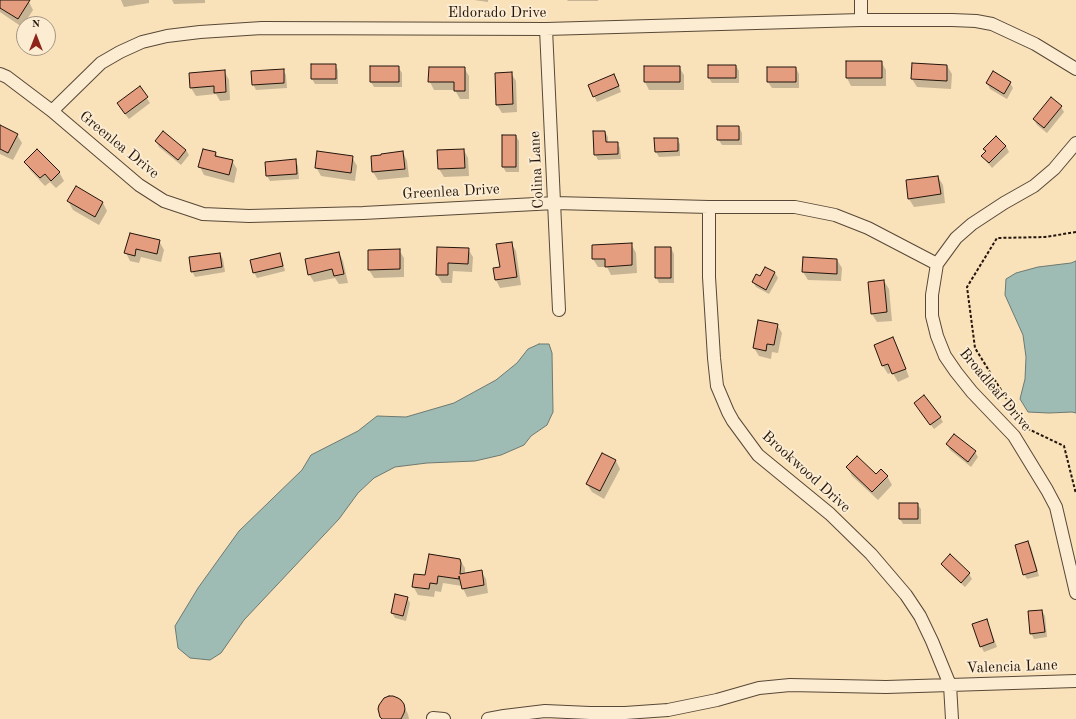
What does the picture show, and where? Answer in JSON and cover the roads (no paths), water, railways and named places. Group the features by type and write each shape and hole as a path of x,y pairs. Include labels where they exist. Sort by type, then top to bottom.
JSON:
{"street":[{"path":"861,0 861,20"},
{"name":"Eldorado Drive","path":"52,111 101,63 142,42 167,36 200,32 262,28 546,29 861,20 976,21 992,24 1035,44 1076,68"},
{"name":"Colina Lane","path":"546,29 559,310"},
{"name":"Greenlea Drive","path":"0,74 7,77 52,111 139,185 164,201 203,214 249,216 348,213 555,203 709,207 795,207 835,215 868,228 937,264"},
{"name":"Broadleaf Drive","path":"1076,143 1054,169 1034,186 972,224 956,238 937,264 932,295 932,316 937,336 945,356 972,392 1014,436 1056,507 1076,593"},
{"name":"Brookwood Drive","path":"709,207 709,277 714,358 717,386 728,412 758,455 830,514 871,554 906,595 920,616 950,685 952,719"},
{"name":"Valencia Lane","path":"488,719 545,711 625,713 668,710 717,700 759,688 790,685 879,687 1076,680"}],"water":[{"path":"1076,261 1076,413 1028,412 1020,399 1025,379 1026,357 1023,335 1005,295 1006,279 1016,273 1038,267"},
{"path":"539,344 549,344 552,353 553,412 547,425 531,436 524,445 501,455 475,461 427,463 395,467 374,478 358,493 339,519 244,620 221,653 210,660 190,658 178,648 175,626 198,588 239,531 302,470 311,455 358,431 377,416 406,417 454,403 496,380 517,363 528,349"}]}
